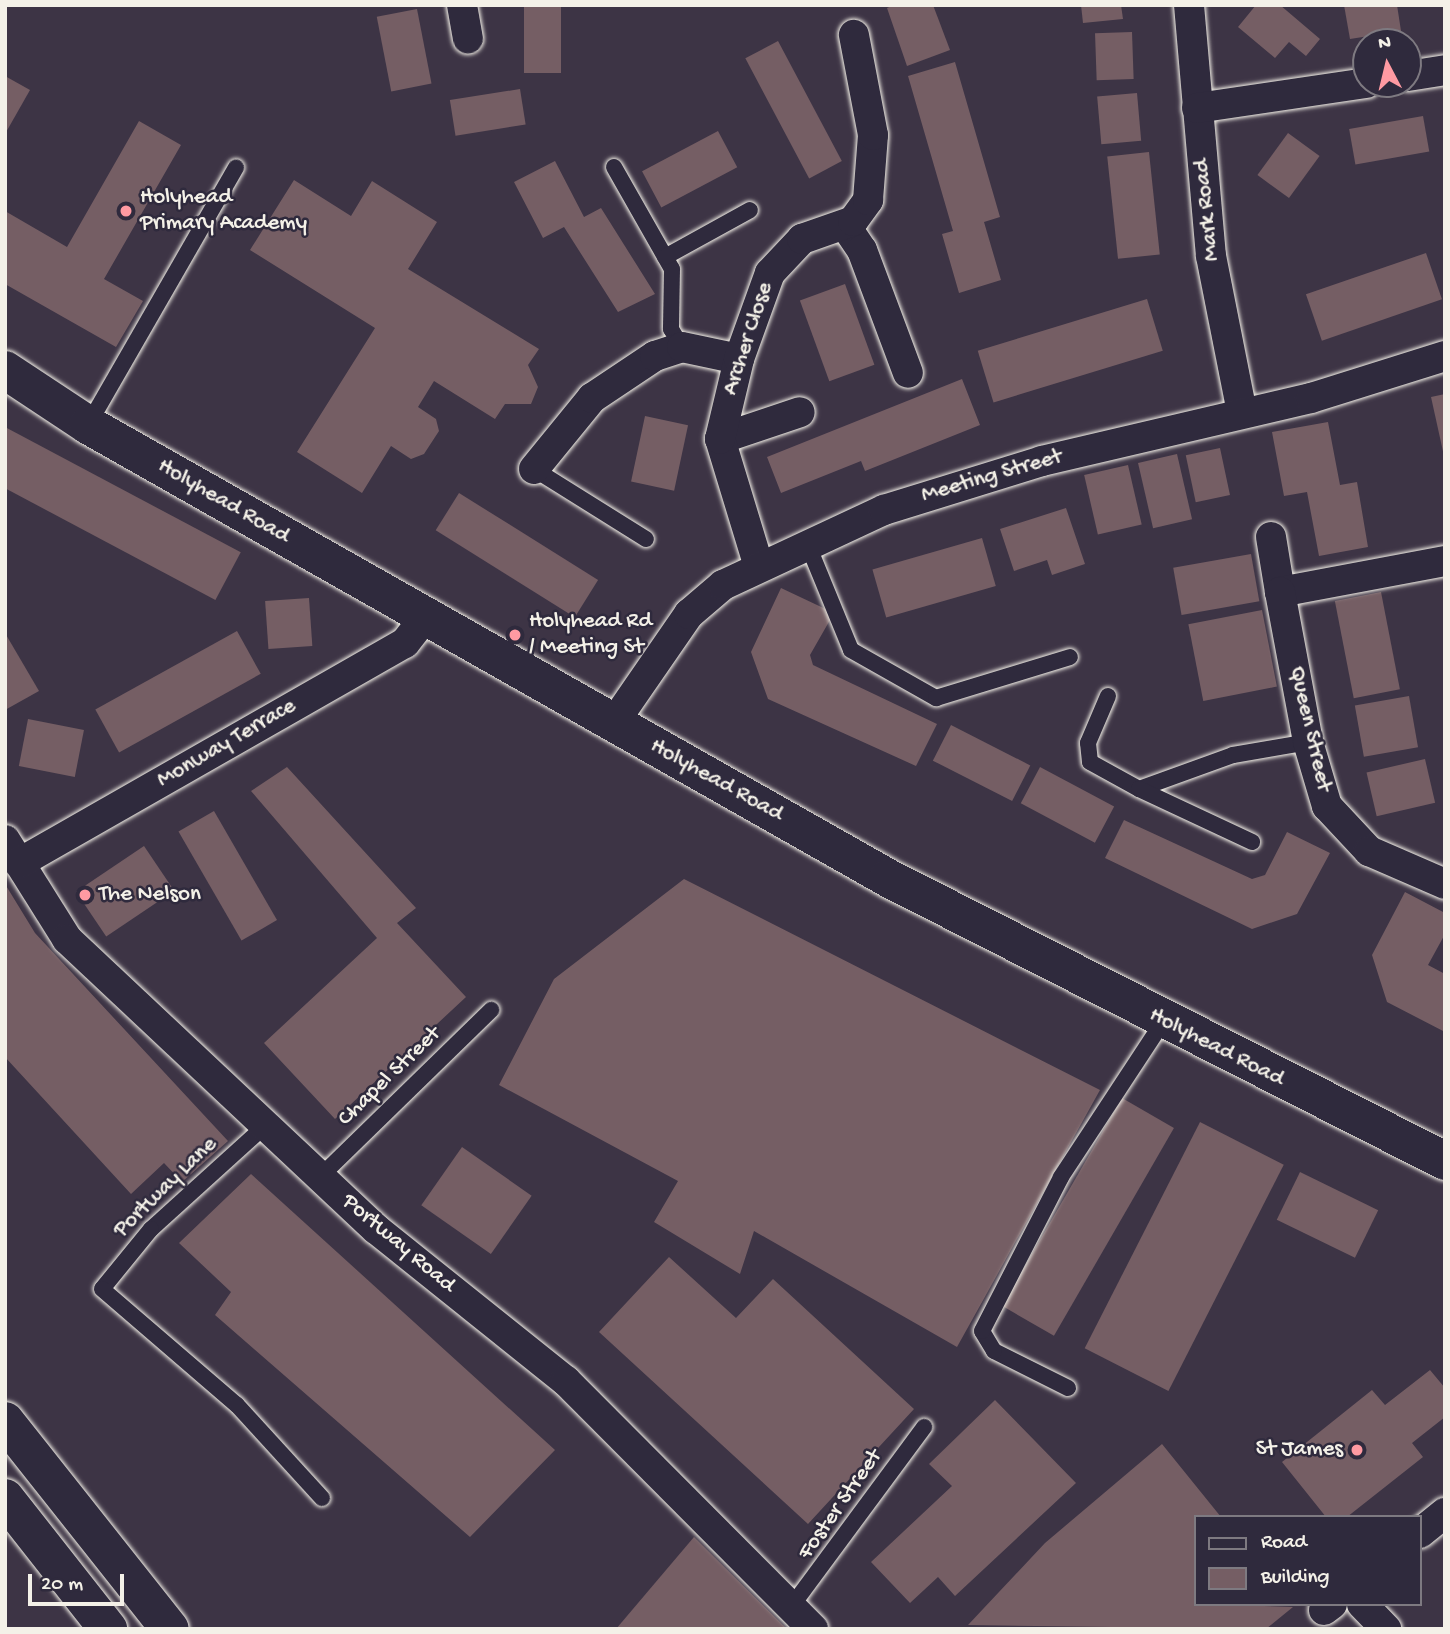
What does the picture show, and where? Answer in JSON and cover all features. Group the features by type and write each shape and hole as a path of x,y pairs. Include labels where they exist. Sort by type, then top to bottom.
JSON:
{"main road":[{"name":"Holyhead Road","path":"5,370 88,425 427,615 613,724 1163,1022 1445,1161"},
{"path":"5,1421 170,1629"},
{"path":"5,1498 108,1628"}],"street":[{"path":"462,5 468,38"},
{"name":"Mark Road","path":"1189,5 1211,256 1242,413"},
{"path":"854,35 874,170 868,200 845,225 862,250 908,373"},
{"path":"1422,74 1445,70"},
{"path":"1198,108 1352,85"},
{"name":"Archer Close","path":"720,439 739,359 762,289 780,258 802,239 845,225"},
{"path":"534,470 592,398 655,356 682,347 739,359"},
{"name":"Meeting Street","path":"613,724 689,614 759,566 884,510 1042,461 1242,413 1445,356"},
{"path":"759,566 720,439 800,412"},
{"name":"Queen Street","path":"1271,537 1308,743 1327,807 1341,827 1403,871 1445,884"},
{"path":"1280,592 1445,561"},
{"name":"Monway Terrace","path":"12,851 405,643 427,615"},
{"name":"Portway Road","path":"12,851 67,939 376,1229 566,1381 813,1629"},
{"path":"1422,1530 1445,1513"},
{"path":"1364,1606 1386,1629"}],"lane":[{"path":"614,167 666,257 676,282 671,329 682,347"},
{"path":"88,425 236,168"},
{"path":"666,257 750,210"},
{"path":"534,470 646,539"},
{"path":"808,545 851,650 936,698 1070,657"},
{"path":"1108,696 1088,743 1090,762 1139,789 1252,842"},
{"path":"1139,789 1233,755 1308,743"},
{"name":"Chapel Street","path":"321,1176 491,1010"},
{"path":"1069,1388 994,1351 982,1331 1061,1177 1163,1022"},
{"name":"Portway Lane","path":"267,1124 151,1229 102,1289 237,1405 322,1498"},
{"name":"Foster Street","path":"792,1607 924,1427"}],"building":[{"path":"524,5 561,5 561,73 524,73"},
{"path":"894,5 933,5 950,50 907,66 887,8"},
{"path":"1081,5 1121,5 1123,19 1083,23"},
{"path":"1256,5 1280,5 1320,39 1306,56 1289,42 1275,58 1238,27"},
{"path":"1344,5 1397,5 1401,28 1352,28 1350,39"},
{"path":"417,9 432,84 391,91 377,17"},
{"path":"1132,32 1134,79 1097,80 1095,33"},
{"path":"778,41 842,161 809,178 745,58"},
{"path":"955,62 1000,217 984,222 1001,280 959,293 942,234 953,231 908,76"},
{"path":"5,76 30,90 5,134"},
{"path":"520,89 526,125 456,136 450,100"},
{"path":"1137,93 1141,141 1101,144 1097,96"},
{"path":"1423,116 1429,151 1355,164 1349,129"},
{"path":"139,121 181,145 104,279 143,301 116,347 5,284 5,211 67,247"},
{"path":"718,131 737,167 661,208 642,171"},
{"path":"1288,133 1320,156 1289,198 1257,175"},
{"path":"1149,152 1160,254 1118,259 1107,156"},
{"path":"555,161 584,217 601,208 655,294 618,312 564,227 543,238 514,182"},
{"path":"294,180 351,216 372,181 437,222 408,269 539,349 528,365 538,387 531,404 505,404 495,419 434,381 418,407 436,419 439,431 424,454 411,459 391,446 362,493 297,452 375,328 250,250"},
{"path":"1426,253 1442,299 1322,341 1306,294"},
{"path":"845,284 874,365 829,381 800,300"},
{"path":"1147,299 1163,351 994,402 978,351"},
{"path":"962,379 980,425 865,471 861,461 781,493 767,457"},
{"path":"1445,394 1445,456 1444,456 1431,397"},
{"path":"645,416 688,425 674,491 631,482"},
{"path":"1328,422 1340,485 1357,482 1368,547 1319,556 1307,492 1284,496 1272,432"},
{"path":"5,427 241,552 215,600 5,488"},
{"path":"1220,448 1230,495 1196,502 1186,455"},
{"path":"1177,454 1192,519 1153,528 1138,463"},
{"path":"1128,465 1142,524 1098,535 1084,475"},
{"path":"459,493 598,580 575,617 436,530"},
{"path":"1066,508 1085,564 1052,575 1047,560 1014,571 1000,529"},
{"path":"982,538 996,586 886,617 872,569"},
{"path":"1251,554 1259,601 1182,615 1173,568"},
{"path":"781,588 834,613 810,655 813,665 937,724 916,766 768,699 751,652"},
{"path":"1381,592 1400,689 1354,698 1335,601"},
{"path":"309,598 312,646 268,649 265,601"},
{"path":"1262,610 1277,687 1203,701 1188,624"},
{"path":"237,631 261,674 119,752 95,710"},
{"path":"5,633 39,691 5,710"},
{"path":"1409,696 1418,747 1364,757 1355,706"},
{"path":"28,719 84,730 75,777 19,766"},
{"path":"951,725 1030,765 1012,801 933,761"},
{"path":"1425,759 1435,803 1377,816 1367,772"},
{"path":"287,767 416,908 397,923 466,997 335,1119 264,1043 377,938 251,791"},
{"path":"1040,767 1114,806 1095,843 1021,803"},
{"path":"214,811 277,920 241,941 178,831"},
{"path":"1124,820 1252,879 1265,875 1287,832 1330,853 1297,914 1252,929 1105,858"},
{"path":"144,846 174,891 106,937 76,892"},
{"path":"684,879 1100,1090 957,1347 754,1231 740,1274 654,1222 678,1181 499,1085 554,979"},
{"path":"5,884 35,933 228,1141 182,1182 164,1163 131,1194 5,1057"},
{"path":"1405,892 1445,913 1445,934 1428,965 1445,974 1445,1032 1387,1002 1372,955"},
{"path":"1122,1098 1174,1128 1054,1336 1002,1306"},
{"path":"1200,1122 1284,1165 1168,1391 1085,1348"},
{"path":"462,1147 532,1196 491,1254 421,1205"},
{"path":"1300,1172 1378,1210 1355,1258 1277,1220"},
{"path":"251,1174 555,1450 470,1537 215,1315 231,1292 179,1243"},
{"path":"669,1257 736,1318 773,1279 914,1409 808,1524 599,1332"},
{"name":"St James","path":"1430,1370 1445,1388 1445,1417 1412,1443 1423,1457 1350,1515 1324,1515 1282,1462 1372,1390 1385,1405"},
{"path":"995,1400 1076,1483 955,1596 938,1577 910,1603 871,1562 952,1486 929,1464"},
{"path":"1162,1444 1219,1515 1194,1515 1194,1606 1293,1607 1266,1629 968,1625 1045,1543"},
{"path":"694,1537 787,1629 616,1629"}],"place":[{"name":"Holyhead Primary Academy","path":"126,211"},
{"name":"Holyhead Rd / Meeting St","path":"515,635"},
{"name":"The Nelson","path":"85,895"},
{"name":"St James","path":"1357,1450"}]}
